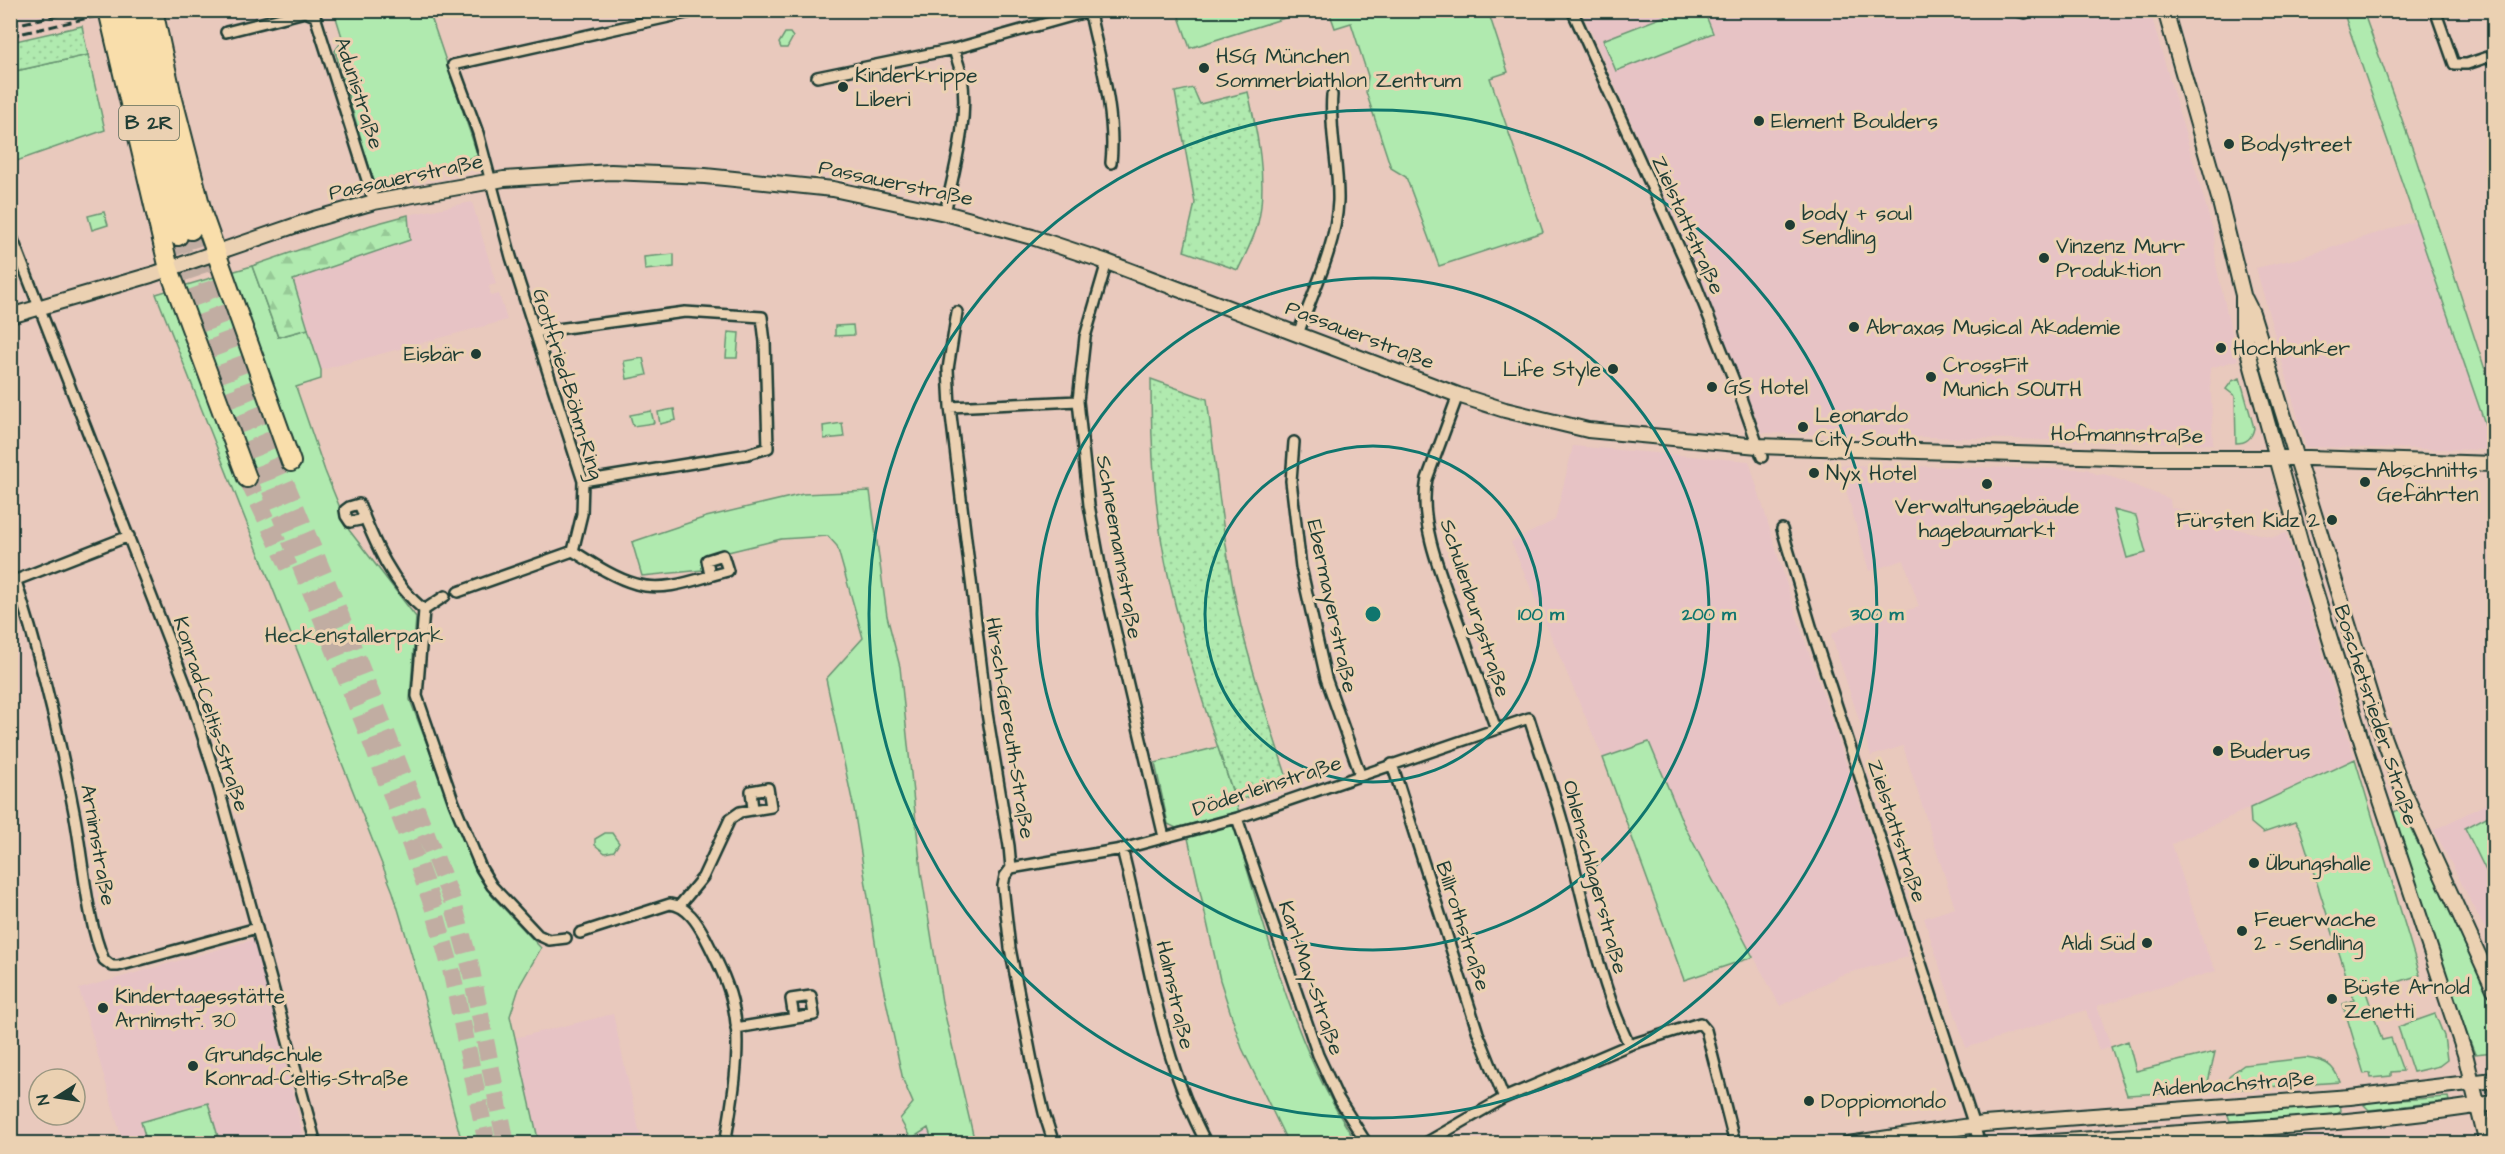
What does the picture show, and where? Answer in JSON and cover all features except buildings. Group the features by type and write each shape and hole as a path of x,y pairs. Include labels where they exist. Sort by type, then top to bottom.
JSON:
{"highway":[{"path":"108,10 169,269 247,478"},
{"name":"B 2R","path":"122,10 185,233 137,10"},
{"path":"153,10 196,191 291,462"}],"main road":[{"name":"Boschetsrieder Straße","path":"2165,10 2219,198 2243,295 2252,313 2382,734 2403,790 2494,989"},
{"name":"Passauerstraße","path":"10,316 169,269 314,219 374,202 490,180 611,172 705,176 833,189 945,213 1032,237 1107,262 1505,410 1588,430 1760,452"},
{"name":"Boschetsrieder Straße","path":"2243,295 2243,329 2302,548 2465,1054 2487,1143"},
{"name":"Hofmannstraße","path":"1760,452 2297,458 2494,464"},
{"name":"Aidenbachstraße","path":"1848,1143 1974,1125 2350,1096 2494,1080"},
{"path":"2350,1096 2353,1120"},
{"name":"Aidenbachstraße","path":"2029,1143 2124,1140 2216,1129 2353,1120 2494,1103"},
{"path":"2214,1107 2216,1129"}],"street":[{"name":"Gottfried-Böhm-Ring","path":"573,551 582,514 582,481 511,257 478,133 453,65 700,10"},
{"name":"Zielstattstraße","path":"1572,10 1696,285 1760,452"},
{"path":"2014,10 2025,13 2033,10"},
{"path":"2434,10 2454,64 2467,64 2494,55"},
{"name":"Adunistraße","path":"226,32 306,12 315,16 374,202"},
{"path":"817,77 954,49 1086,12 1092,18 1105,84 1113,146 1111,163"},
{"path":"945,213 960,133 962,104 962,77 954,49"},
{"path":"1298,334 1322,269 1336,220 1338,200 1331,113 1332,95"},
{"name":"Konrad-Celtis-Straße","path":"10,232 189,693 215,775 316,1143"},
{"name":"Schneemannstraße","path":"1107,262 1085,337 1077,400 1089,505 1101,570 1164,837"},
{"path":"535,332 685,312 762,317 765,342 768,448 747,454 582,481"},
{"name":"Hirsch-Gereuth-Straße","path":"957,312 948,369 950,407 986,703 1011,868 1005,876 1003,886 1010,948 1034,1071 1054,1143"},
{"name":"Schulenburgstraße","path":"1458,394 1427,479 1424,492 1425,508 1446,587 1496,729"},
{"path":"950,407 1077,400"},
{"name":"Ebermayerstraße","path":"1294,442 1290,481 1310,610 1326,678 1360,774"},
{"path":"364,515 389,570 406,596 424,610"},
{"name":"Zielstattstraße","path":"1782,529 1807,614 1980,1143"},
{"path":"13,581 129,536"},
{"path":"458,592 573,551 637,585 684,583 710,575"},
{"name":"Arnimstraße","path":"13,581 32,630 61,743 87,888 104,960 112,966 118,966 258,928"},
{"path":"424,610 445,596"},
{"path":"424,610 417,696 454,803 481,868 492,886 538,935 549,940 566,938"},
{"name":"Döderleinstraße","path":"1011,868 1122,849 1237,818 1529,718"},
{"name":"Ohlenschlagerstraße","path":"1529,718 1566,832 1588,924 1606,985 1629,1045"},
{"name":"Billrothstraße","path":"1392,764 1478,1033 1504,1098"},
{"path":"680,905 703,876 730,819 740,812 753,809"},
{"name":"Karl-May-Straße","path":"1237,818 1318,1055 1338,1098 1367,1143"},
{"name":"Halmstraße","path":"1122,849 1158,1012 1173,1067 1207,1143"},
{"path":"580,933 670,904 680,905 697,924 720,966 732,1000 736,1028 732,1101 725,1143"},
{"path":"736,1028 794,1018"},
{"path":"1424,1143 1504,1098 1629,1045 1700,1023 1706,1030 1735,1143"},
{"path":"2258,1126 2261,1143"}],"shaded area":[{"path":"1582,11 2150,11 2214,234 2216,265 2238,360 2210,368 2213,444 1762,433 1701,279"},
{"path":"472,202 496,284 489,286 491,296 499,294 507,320 321,370 292,280 410,240 408,215"},
{"path":"2415,221 2494,450 2306,447 2256,268 2299,258"},
{"path":"1573,446 1749,461 1794,608 1905,938 1908,957 1841,975 1780,1006 1683,823 1649,743 1603,758 1511,542 1555,520"},
{"path":"1839,465 2087,469 2098,475 2104,474 2170,499 2171,507 2203,517 2217,525 2273,537 2286,533 2355,759 2172,844 2205,948 2216,971 2097,1006 2111,1047 2099,1051 2086,1010 1966,1048 1924,918 1955,908 1903,746 1871,756 1831,635 1845,626 1919,607 1904,560 1869,571"},
{"path":"2494,800 2494,946 2434,830"},
{"name":"Grundschule Konrad-Celtis-Straße","path":"255,939 305,1143 123,1143 79,989"},
{"path":"613,1014 642,1143 539,1143 515,1038"},
{"path":"928,1128 933,1143 906,1143 911,1139"}],"green space":[{"path":"334,11 429,11 478,156 374,183 335,51 343,40"},
{"path":"1177,11 1287,11 1288,17 1190,48"},
{"path":"1329,11 1488,11 1508,72 1490,78 1543,232 1439,266 1406,177 1391,168 1366,92 1368,76 1351,23 1335,28"},
{"path":"1678,11 1704,11 1713,33 1616,71 1603,40"},
{"path":"2343,11 2363,11 2414,153 2494,397 2494,450"},
{"path":"82,26 88,55 11,72 11,42"},
{"path":"785,33 790,33 793,37 787,48 781,48 779,43"},
{"path":"88,55 105,130 11,163 11,72"},
{"path":"1193,88 1200,104 1248,92 1258,140 1262,191 1258,223 1238,270 1184,251 1195,203 1175,92"},
{"path":"104,212 108,225 92,230 88,216"},
{"path":"408,215 410,240 293,280 308,329 278,337 252,266 371,225"},
{"path":"674,254 674,267 645,270 644,257"},
{"name":"Heckenstallerpark","path":"252,266 278,337 308,329 321,370 321,379 296,387 325,471 349,530 416,617 410,700 476,872 492,896 541,948 520,985 510,1016 539,1143 462,1143 421,986 393,892 156,294"},
{"path":"853,325 854,335 835,336 835,326"},
{"path":"728,332 739,333 737,358 726,358"},
{"path":"643,358 647,375 627,379 624,361"},
{"path":"2240,378 2254,428 2248,439 2236,443 2235,396 2226,389 2232,381"},
{"path":"1151,379 1207,399 1225,541 1235,598 1257,685 1289,784 1236,801 1191,663 1164,554 1154,479"},
{"path":"674,409 676,420 660,424 658,412"},
{"path":"651,411 654,423 633,426 630,415"},
{"path":"842,423 844,437 824,439 823,426"},
{"path":"870,491 887,616 900,667 921,871 942,1002 975,1143 933,1143 928,1128 911,1139 900,1119 913,1103 903,1080 880,973 854,809 826,679 863,638 837,546 828,536 781,539 708,557 703,570 642,576 632,542 706,517 803,494"},
{"path":"2114,510 2136,516 2146,553 2127,558"},
{"path":"1649,742 1683,823 1753,957 1684,980 1603,758"},
{"path":"1218,747 1239,812 1176,828 1168,824 1155,763"},
{"path":"2355,759 2420,975 2366,992 2382,1040 2391,1038 2403,1071 2391,1072 2391,1076 2371,1078 2370,1073 2364,1074 2343,1004 2354,1000 2300,829 2295,822 2263,833 2251,823 2250,808"},
{"path":"2401,808 2494,1003 2494,1052 2475,1054 2449,988 2389,815"},
{"path":"2494,813 2494,887 2465,828"},
{"path":"1228,823 1234,826 1284,990 1299,1030 1335,1107 1357,1143 1288,1143 1242,1048 1220,980 1188,838 1189,833"},
{"path":"605,833 612,833 619,843 614,851 605,853 595,845 595,839"},
{"path":"2435,1014 2444,1036 2447,1060 2439,1066 2413,1072 2398,1027"},
{"path":"2128,1041 2136,1071 2215,1052 2206,1091 2127,1095 2111,1047"},
{"path":"2306,1058 2328,1064 2340,1082 2224,1090 2230,1075 2244,1065"},
{"path":"2448,1097 2449,1101 2369,1110 2364,1105 2369,1102"},
{"path":"208,1103 220,1143 147,1143 141,1122"},
{"path":"2340,1103 2341,1111 2336,1115 2230,1121 2228,1115 2231,1111"},
{"path":"1944,1134 1946,1141 1877,1144"}],"tunnel":[{"path":"191,230 210,292 244,384 332,595 453,903 470,965 506,1144"},
{"path":"178,236 238,405 371,740 434,909 451,969 487,1144"},
{"path":"247,478 289,567"}],"railway":[{"path":"10,26 81,10"},
{"path":"10,36 123,10"}],"place":[{"name":"HSG München Sommerbiathlon Zentrum","path":"1204,68"},
{"name":"Kinderkrippe Liberi","path":"843,87"},
{"name":"Element Boulders","path":"1759,121"},
{"name":"Bodystreet","path":"2229,144"},
{"name":"body + soul Sendling","path":"1790,225"},
{"name":"Vinzenz Murr Produktion","path":"2044,258"},
{"name":"Abraxas Musical Akademie","path":"1854,327"},
{"name":"Hochbunker","path":"2221,348"},
{"name":"Eisbär","path":"476,354"},
{"name":"Life Style","path":"1613,369"},
{"name":"CrossFit Munich SOUTH","path":"1931,377"},
{"name":"GS Hotel","path":"1712,387"},
{"name":"Leonardo City South","path":"1803,427"},
{"name":"Nyx Hotel","path":"1814,473"},
{"name":"Abschnitts Gefährten","path":"2365,482"},
{"name":"Verwaltunsgebäude hagebaumarkt","path":"1987,484"},
{"name":"Fürsten Kidz 2","path":"2332,520"},
{"name":"Buderus","path":"2218,751"},
{"name":"Übungshalle","path":"2254,863"},
{"name":"Feuerwache 2 - Sendling","path":"2242,931"},
{"name":"Aldi Süd","path":"2147,943"},
{"name":"Büste Arnold Zenetti","path":"2332,999"},
{"name":"Kindertagesstätte Arnimstr. 30","path":"103,1008"},
{"name":"Grundschule Konrad-Celtis-Straße","path":"193,1066"},
{"name":"Doppiomondo","path":"1809,1101"}]}
